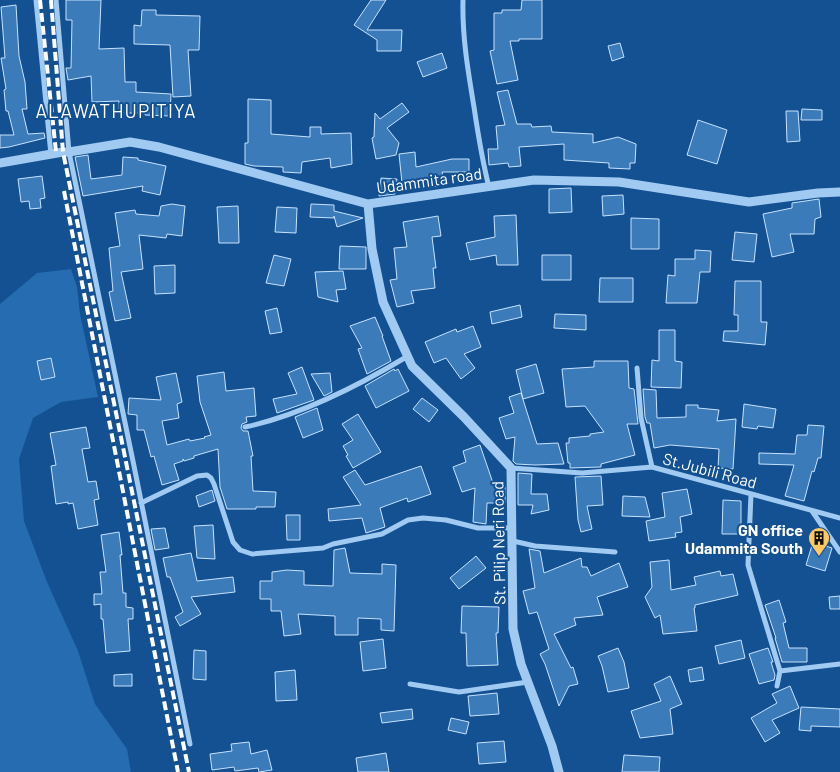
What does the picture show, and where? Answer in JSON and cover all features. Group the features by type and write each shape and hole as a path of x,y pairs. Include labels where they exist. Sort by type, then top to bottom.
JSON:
{"street":[{"path":"36,0 51,154"},
{"path":"56,0 69,152 190,744"},
{"path":"463,0 467,64 483,164 489,186"},
{"name":"Udammita road","path":"0,163 130,142 159,147 368,204 534,180 619,182 748,202 818,192 840,192"},
{"name":"St. Pilip Neri Road","path":"368,204 372,249 383,302 412,366 512,468 513,629 521,664 552,746 559,772"},
{"path":"245,427 272,421 366,381 408,356"},
{"path":"636,368 640,418 652,467"},
{"name":"St.Jubili Road","path":"512,468 582,473 652,467 840,518"},
{"path":"142,503 197,476 206,475 212,478 233,542 240,550 252,554 322,548 332,544 382,534 408,520 423,518 446,520 478,528 513,528"},
{"path":"751,494 748,565 780,671 777,686"},
{"path":"812,510 840,552"},
{"path":"513,542 535,546 615,552"},
{"path":"780,671 840,664"},
{"path":"410,684 460,692 528,682"}],"shaded area":[{"path":"71,269 77,287 80,314 98,397 61,402 33,418 19,459 24,521 47,582 78,651 95,704 127,749 131,772 0,772 0,304 37,273"}],"building":[{"path":"66,0 101,0 99,49 124,48 125,82 136,82 136,92 171,94 170,116 145,115 145,113 119,113 119,101 92,102 91,76 68,80 66,68 71,68 72,20 66,20"},
{"path":"371,0 386,0 367,30 402,30 401,51 377,51 377,40 354,25"},
{"path":"522,0 542,0 542,39 510,41 518,80 497,84 490,51 494,50 494,13 502,13 502,10 521,10"},
{"path":"16,5 19,56 25,82 27,109 22,109 28,134 44,133 45,138 0,148 0,135 14,135 8,111 6,111 4,90 6,89 1,58 5,58 1,7"},
{"path":"142,10 156,10 156,15 200,16 199,50 188,50 191,96 173,97 170,45 134,44 134,25 141,26"},
{"path":"620,43 624,57 612,61 608,46"},
{"path":"442,53 447,68 423,77 417,62"},
{"path":"508,90 517,124 531,124 532,127 551,126 552,132 593,134 593,143 618,137 636,144 635,163 630,163 630,169 609,168 609,163 564,160 564,144 519,147 521,166 509,167 508,163 489,165 488,149 498,149 496,126 505,125 497,92"},
{"path":"248,99 271,100 271,134 310,137 310,127 321,127 321,134 351,133 352,164 331,168 330,158 302,162 301,173 283,172 283,167 245,164 245,143 248,143"},
{"path":"402,103 409,112 387,128 399,143 396,155 376,159 372,138 374,137 375,113 380,119"},
{"path":"802,109 822,110 822,120 801,120"},
{"path":"786,111 798,111 800,141 787,142"},
{"path":"698,120 727,130 717,164 687,155"},
{"path":"415,152 416,167 452,159 469,159 469,172 442,172 445,184 428,188 426,180 402,183 399,154"},
{"path":"88,155 91,179 122,175 123,157 138,158 138,160 166,166 160,195 142,191 143,186 83,196 75,157"},
{"path":"42,176 45,198 40,199 41,208 30,209 29,201 21,202 18,179"},
{"path":"381,178 397,179 395,194 379,196"},
{"path":"571,188 572,212 549,213 549,189"},
{"path":"623,195 624,214 603,216 602,196"},
{"path":"819,199 821,217 815,219 814,234 790,234 794,252 772,257 763,214 792,208 792,203"},
{"path":"172,204 185,206 182,236 167,234 166,238 139,235 143,269 121,272 131,318 115,321 109,292 113,291 109,248 120,246 115,213 135,210 136,214 159,216 161,206"},
{"path":"311,204 334,205 334,211 363,218 337,227 334,216 334,218 310,217"},
{"path":"238,206 239,243 219,243 217,207"},
{"path":"277,207 297,208 296,233 275,232"},
{"path":"516,215 518,265 497,265 496,255 470,260 466,243 495,237 494,216"},
{"path":"438,216 441,236 432,237 436,268 433,268 435,288 411,291 414,303 397,307 390,280 397,279 394,248 407,247 403,222"},
{"path":"631,218 659,219 659,249 631,249"},
{"path":"735,232 757,234 754,262 732,260"},
{"path":"340,246 366,247 366,269 339,269"},
{"path":"695,250 711,251 710,272 700,272 697,303 666,303 668,275 675,276 675,259 695,259"},
{"path":"274,255 291,259 284,286 266,283"},
{"path":"542,255 571,255 571,280 542,280"},
{"path":"175,265 175,293 155,294 154,266"},
{"path":"343,271 346,289 336,290 338,302 318,297 315,272"},
{"path":"600,278 633,278 633,302 599,302"},
{"path":"735,281 761,281 761,322 767,322 765,345 723,341 724,331 738,331 738,315 734,315"},
{"path":"520,305 522,317 492,324 490,312"},
{"path":"277,308 282,332 270,334 265,311"},
{"path":"555,314 586,315 586,330 554,328"},
{"path":"375,317 391,361 367,374 358,349 362,348 350,326"},
{"path":"473,326 481,347 464,354 475,368 461,379 446,358 434,363 425,342 456,329 457,332"},
{"path":"659,330 675,330 675,361 682,362 681,388 651,387 652,360 659,361"},
{"path":"51,358 55,377 41,380 37,361"},
{"path":"594,361 628,361 629,388 634,389 638,424 627,424 635,455 601,464 601,467 570,468 566,443 569,443 569,438 590,436 590,434 604,432 585,406 566,407 562,369 594,367"},
{"path":"536,364 544,393 523,399 516,370"},
{"path":"302,367 314,400 277,413 273,399 297,394 288,373"},
{"path":"394,369 395,371 398,369 409,391 376,408 365,386"},
{"path":"224,372 226,391 254,388 256,416 246,417 247,422 242,424 241,428 243,431 248,431 253,456 251,456 253,491 276,492 275,507 227,509 220,487 218,449 184,461 183,459 183,461 174,464 179,480 162,485 154,456 151,457 144,430 137,430 137,415 128,414 129,398 161,400 156,377 176,373 182,402 177,404 179,418 162,421 167,445 189,439 190,441 205,438 211,435 200,402 197,376"},
{"path":"330,373 332,392 324,396 311,374"},
{"path":"643,389 656,390 657,418 686,417 686,405 698,405 698,408 719,410 717,421 736,419 733,469 718,468 719,449 670,445 654,448 650,423 647,423 645,417"},
{"path":"521,393 537,444 558,443 564,464 516,464 513,461 515,437 506,439 499,418 514,413 509,397"},
{"path":"422,398 438,410 429,422 413,409"},
{"path":"744,404 776,409 773,428 758,426 757,429 742,427"},
{"path":"317,408 323,430 303,438 295,417"},
{"path":"358,414 381,452 353,468 343,446 353,440 342,424"},
{"path":"808,425 824,426 821,458 818,458 814,472 812,471 804,501 785,496 794,465 759,464 759,453 795,454 797,435 807,435"},
{"path":"86,427 90,448 82,449 88,482 96,481 99,499 94,500 98,525 78,529 73,503 56,504 51,466 56,465 50,433"},
{"path":"480,445 494,486 505,487 505,503 487,503 486,524 473,522 475,488 462,492 453,467 466,462 463,451"},
{"path":"421,466 431,494 408,502 407,498 380,508 385,527 366,533 362,518 329,521 328,509 361,505 343,477 355,470 365,485"},
{"path":"518,473 532,474 531,494 547,494 549,510 531,514 533,505 518,505"},
{"path":"601,476 603,505 587,506 592,529 581,532 578,520 575,477"},
{"path":"687,489 692,514 680,517 682,532 675,533 676,537 649,541 646,521 665,517 662,493"},
{"path":"212,490 215,501 199,507 196,496"},
{"path":"623,496 645,497 650,517 622,516"},
{"path":"723,500 741,501 741,534 722,534"},
{"path":"286,515 300,515 300,540 287,540"},
{"path":"213,525 215,559 197,558 194,526"},
{"path":"165,528 169,548 155,550 151,529"},
{"path":"119,532 123,593 126,593 126,607 133,608 133,619 128,619 130,651 106,653 103,619 101,619 101,604 94,605 94,594 102,594 100,572 106,572 101,535"},
{"name":"GN office Udammita South","path":"813,542 832,548 825,571 806,565"},
{"path":"345,548 350,573 382,574 382,564 396,565 394,631 381,630 381,619 358,618 358,635 335,635 335,616 298,614 301,634 284,636 281,611 271,611 271,599 260,599 260,581 272,581 272,572 287,570 304,571 304,585 333,586 334,550"},
{"path":"529,549 540,551 544,573 581,558 582,567 587,567 591,576 619,563 628,587 597,597 603,615 574,618 576,625 554,634 571,668 573,667 578,684 569,686 559,706 540,654 549,649 537,612 529,614 523,591 535,588"},
{"path":"191,553 197,581 233,577 235,592 191,597 201,614 180,626 175,617 183,612 170,577 167,577 163,558"},
{"path":"476,556 486,568 459,589 450,578"},
{"path":"669,560 671,590 696,585 694,577 720,571 721,576 733,574 738,595 695,605 697,631 663,634 660,615 655,618 645,597 652,587 650,562"},
{"path":"840,596 840,609 830,609 829,597"},
{"path":"779,600 786,622 783,623 789,648 807,648 807,662 782,662 765,605"},
{"path":"462,606 499,607 498,633 496,633 498,665 467,666 466,633 461,633"},
{"path":"383,639 386,668 363,671 360,642"},
{"path":"741,640 745,658 719,664 715,646"},
{"path":"618,648 624,662 629,688 608,692 598,656"},
{"path":"768,648 773,662 771,662 775,675 774,680 759,684 749,654"},
{"path":"194,650 206,651 206,680 193,679"},
{"path":"702,667 704,680 690,682 688,670"},
{"path":"295,670 297,700 276,701 275,672"},
{"path":"132,674 132,686 114,686 114,675"},
{"path":"670,676 682,704 670,709 673,734 640,738 631,711 661,701 654,684"},
{"path":"790,686 799,708 772,720 780,733 765,742 751,718 777,703 772,694"},
{"path":"497,693 499,714 470,716 468,696"},
{"path":"801,707 840,709 840,727 811,726 811,731 799,730"},
{"path":"412,709 413,719 382,723 380,713"},
{"path":"451,718 469,722 466,734 448,730"},
{"path":"504,741 506,762 479,764 477,743"},
{"path":"249,742 251,754 267,750 272,770 259,772 258,768 235,771 234,767 212,770 210,754 232,751 231,744"},
{"path":"386,753 389,772 358,772 356,758"},
{"path":"624,755 660,757 659,772 622,772"}],"railway":[{"path":"40,0 56,152"},
{"path":"51,0 63,152 189,772"},
{"path":"64,191 178,772"}],"place":[{"name":"GN office Udammita South","path":"819,557"}],"district":[{"name":"ALAWATHUPITIYA","path":"116,110"}]}
